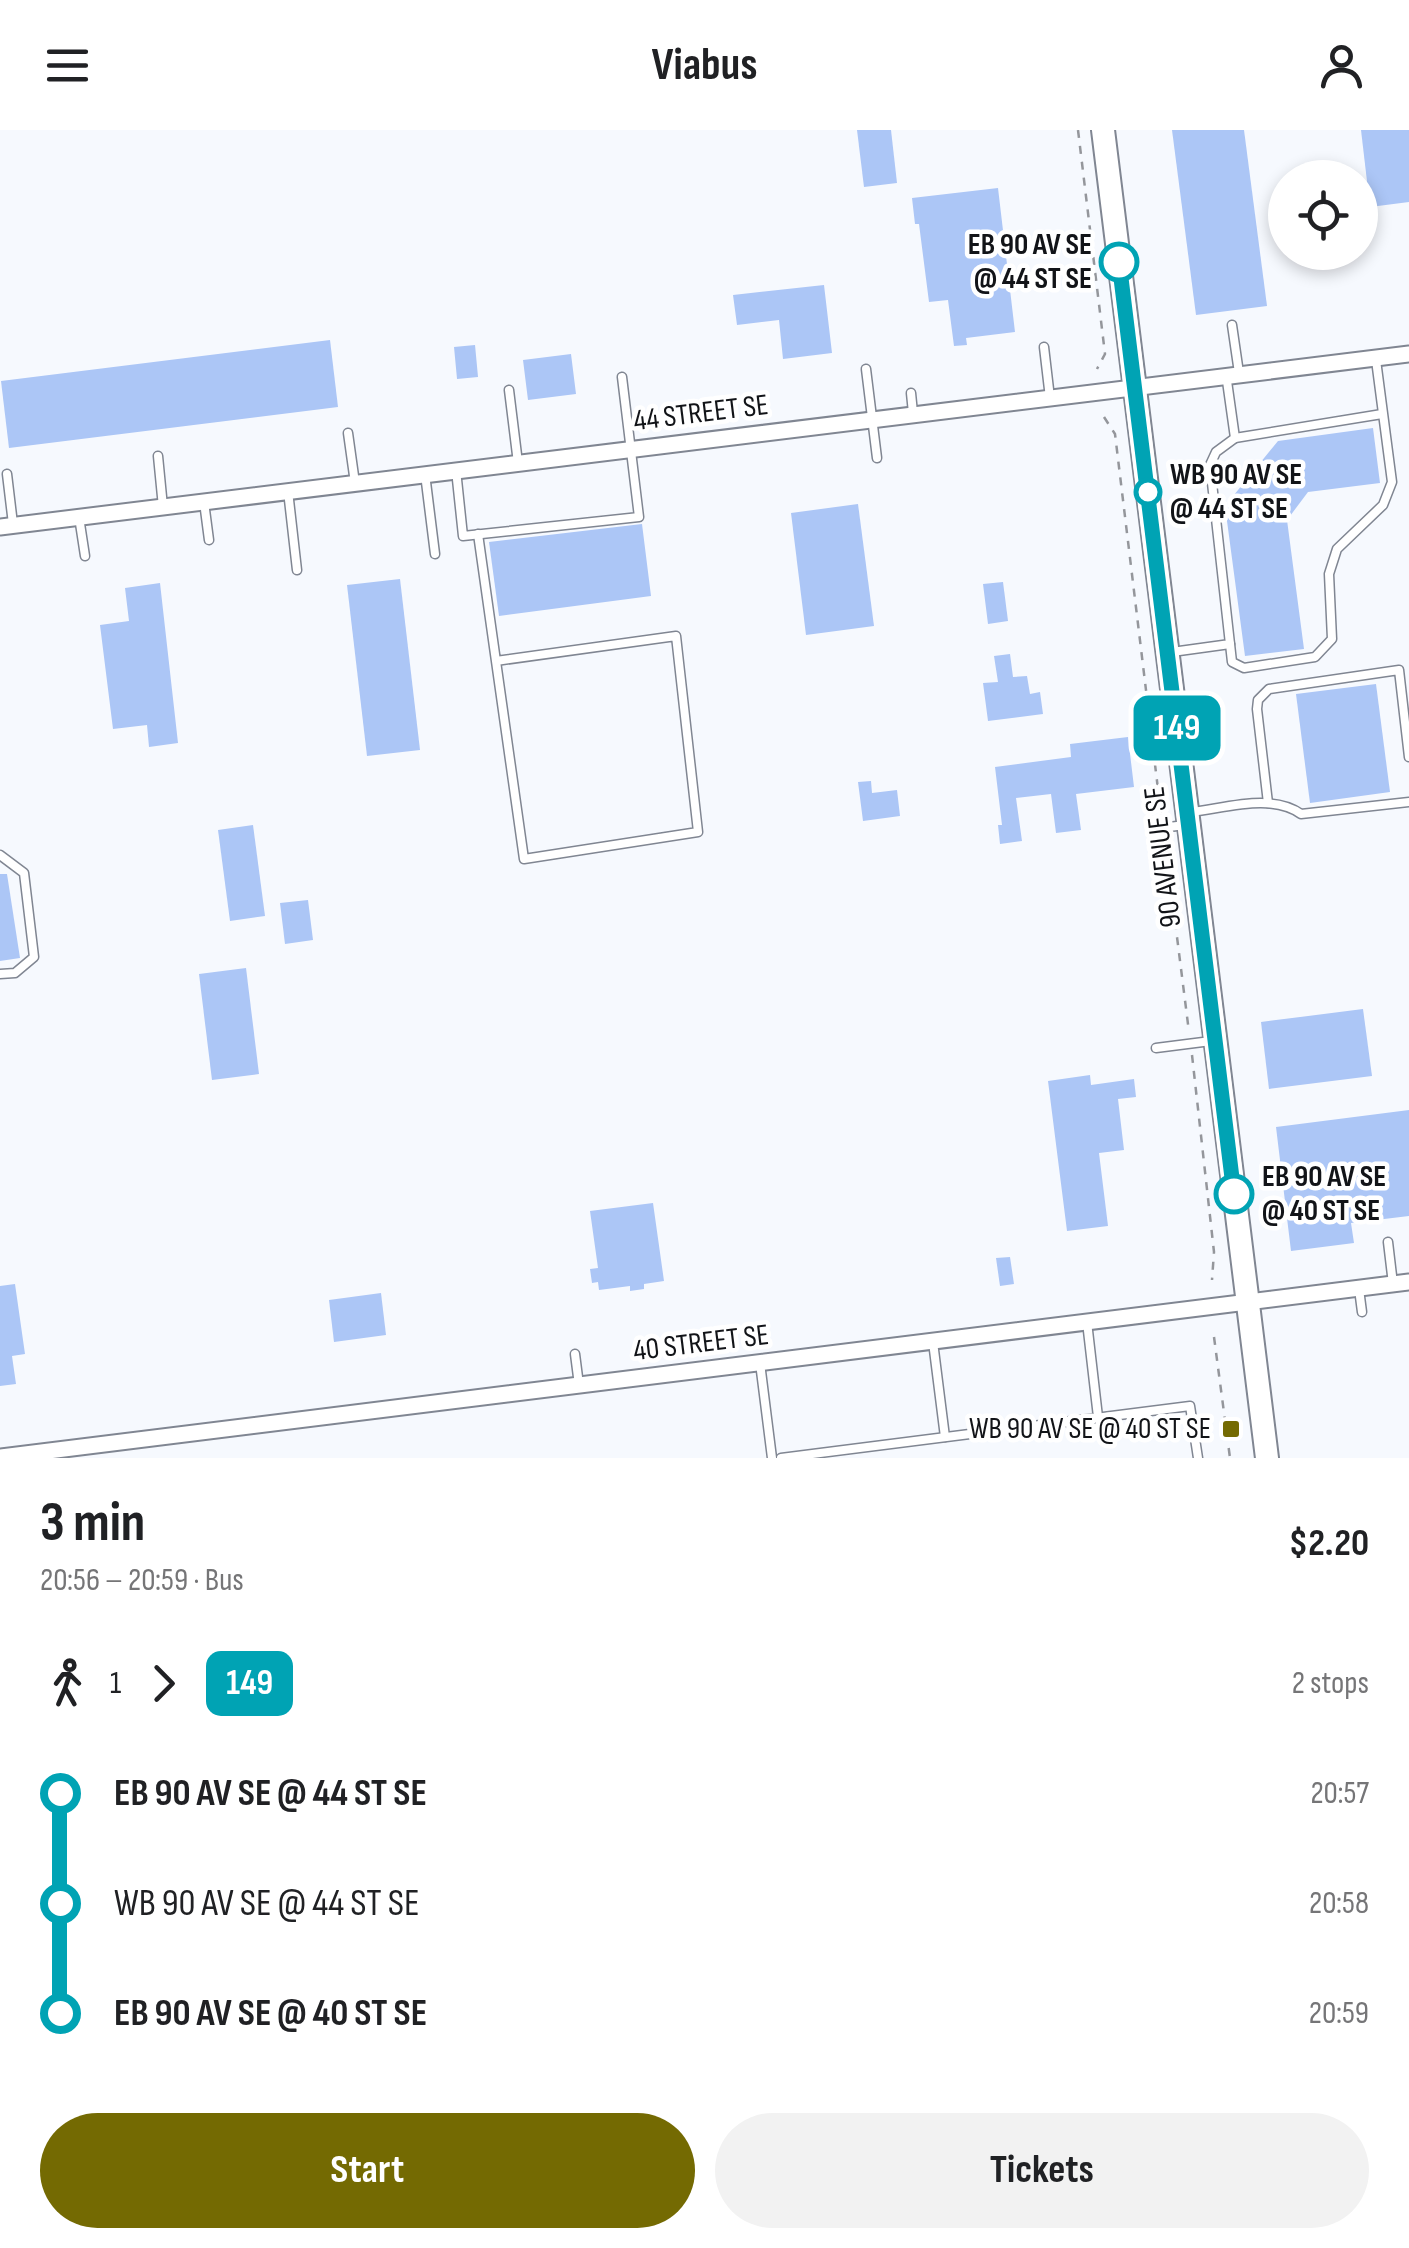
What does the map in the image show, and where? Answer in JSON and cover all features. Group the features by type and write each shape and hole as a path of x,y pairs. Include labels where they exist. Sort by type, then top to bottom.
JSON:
{"street":[{"name":"90 AVENUE SE","path":"1103,130 1267,1458"},
{"name":"44 STREET SE","path":"7,527 1409,354"},
{"name":"40 STREET SE","path":"0,1457 1401,1284"}],"lane":[{"path":"1232,325 1236,438"},
{"path":"1044,347 1050,398"},
{"path":"1376,358 1392,482 1383,505 1337,550 1329,574 1332,639 1316,657 1244,668 1232,662 1210,465 1216,452 1236,438 1382,414"},
{"path":"866,368 876,458"},
{"path":"456,470 464,536 639,516 622,377"},
{"path":"509,390 518,463"},
{"path":"911,393 914,414"},
{"path":"348,433 355,483"},
{"path":"158,456 163,507"},
{"path":"7,527 8,474"},
{"path":"425,474 435,554"},
{"path":"288,492 297,570"},
{"path":"204,502 209,540"},
{"path":"79,518 85,556"},
{"path":"478,534 496,662 524,858 698,832 676,636 496,662"},
{"path":"1168,652 1230,644"},
{"path":"1268,803 1257,709 1258,700 1269,689 1399,670 1409,756"},
{"path":"1158,828 1268,803 1288,805 1301,814 1409,802"},
{"path":"0,854 24,873 34,958 15,973 0,974"},
{"path":"1156,1048 1216,1041"},
{"path":"1388,1242 1401,1284"},
{"path":"1359,1288 1362,1312"},
{"path":"1087,1322 1098,1418"},
{"path":"933,1342 945,1437"},
{"path":"575,1354 579,1386"},
{"path":"760,1363 772,1458"},
{"path":"781,1458 1190,1406 1198,1458"}],"path":[{"path":"1078,130 1105,354 1097,369"},
{"path":"1104,416 1115,434 1158,828 1191,1044 1214,1252 1212,1280"},
{"path":"1214,1338 1230,1458"}],"building":[{"path":"857,130 891,130 897,183 864,187"},
{"path":"1172,130 1244,130 1267,306 1196,315"},
{"path":"1361,130 1409,130 1409,202 1378,206 1378,160 1365,160"},
{"path":"998,188 1015,332 966,338 967,345 954,346 948,300 929,302 912,198"},
{"path":"824,285 832,353 783,359 779,320 737,325 733,295"},
{"path":"330,340 338,407 9,448 1,381"},
{"path":"475,345 478,377 457,379 454,347"},
{"path":"571,354 576,394 528,400 523,360"},
{"path":"1373,428 1380,483 1308,492 1287,520 1304,649 1245,656 1225,506 1278,441"},
{"path":"858,504 874,626 806,635 791,513"},
{"path":"642,524 651,596 499,616 489,542"},
{"path":"400,579 420,750 367,756 347,585"},
{"path":"1003,582 1008,621 988,624 983,584"},
{"path":"160,583 178,743 149,747 147,725 113,729 100,625 129,621 125,588"},
{"path":"1010,654 1013,677 1027,676 1030,694 1040,692 1043,714 988,721 983,683 998,682 994,656"},
{"path":"1376,684 1390,792 1310,803 1296,694"},
{"path":"1128,737 1134,787 1076,794 1081,830 1056,833 1051,794 1016,798 1022,841 1000,844 998,825 1002,825 995,767 1071,757 1070,744"},
{"path":"871,781 872,793 897,790 900,816 863,821 858,782"},
{"path":"253,825 265,916 230,921 218,830"},
{"path":"0,874 7,874 20,958 0,961"},
{"path":"308,900 313,940 285,944 280,903"},
{"path":"246,968 259,1074 212,1080 199,974"},
{"path":"1363,1009 1372,1076 1269,1089 1261,1022"},
{"path":"1090,1075 1091,1085 1134,1079 1136,1097 1118,1099 1124,1150 1099,1153 1108,1226 1067,1231 1048,1081"},
{"path":"1409,1110 1409,1216 1351,1223 1354,1243 1291,1251 1276,1127"},
{"path":"653,1203 664,1281 630,1291 630,1286 599,1290 598,1282 592,1283 590,1269 598,1268 590,1211"},
{"path":"1010,1257 1014,1284 1000,1286 996,1258"},
{"path":"15,1284 25,1354 12,1356 16,1384 0,1386 0,1286"},
{"path":"381,1293 386,1335 334,1342 329,1300"}],"bus line":[{"name":"149","path":"1119,262 1234,1194"}],"place":[{"name":"EB 90 AV SE @ 44 ST SE","path":"1119,262"},
{"name":"WB 90 AV SE @ 44 ST SE","path":"1148,492"},
{"name":"EB 90 AV SE @ 40 ST SE","path":"1234,1194"},
{"name":"WB 90 AV SE @ 40 ST SE","path":"1231,1429"}]}
